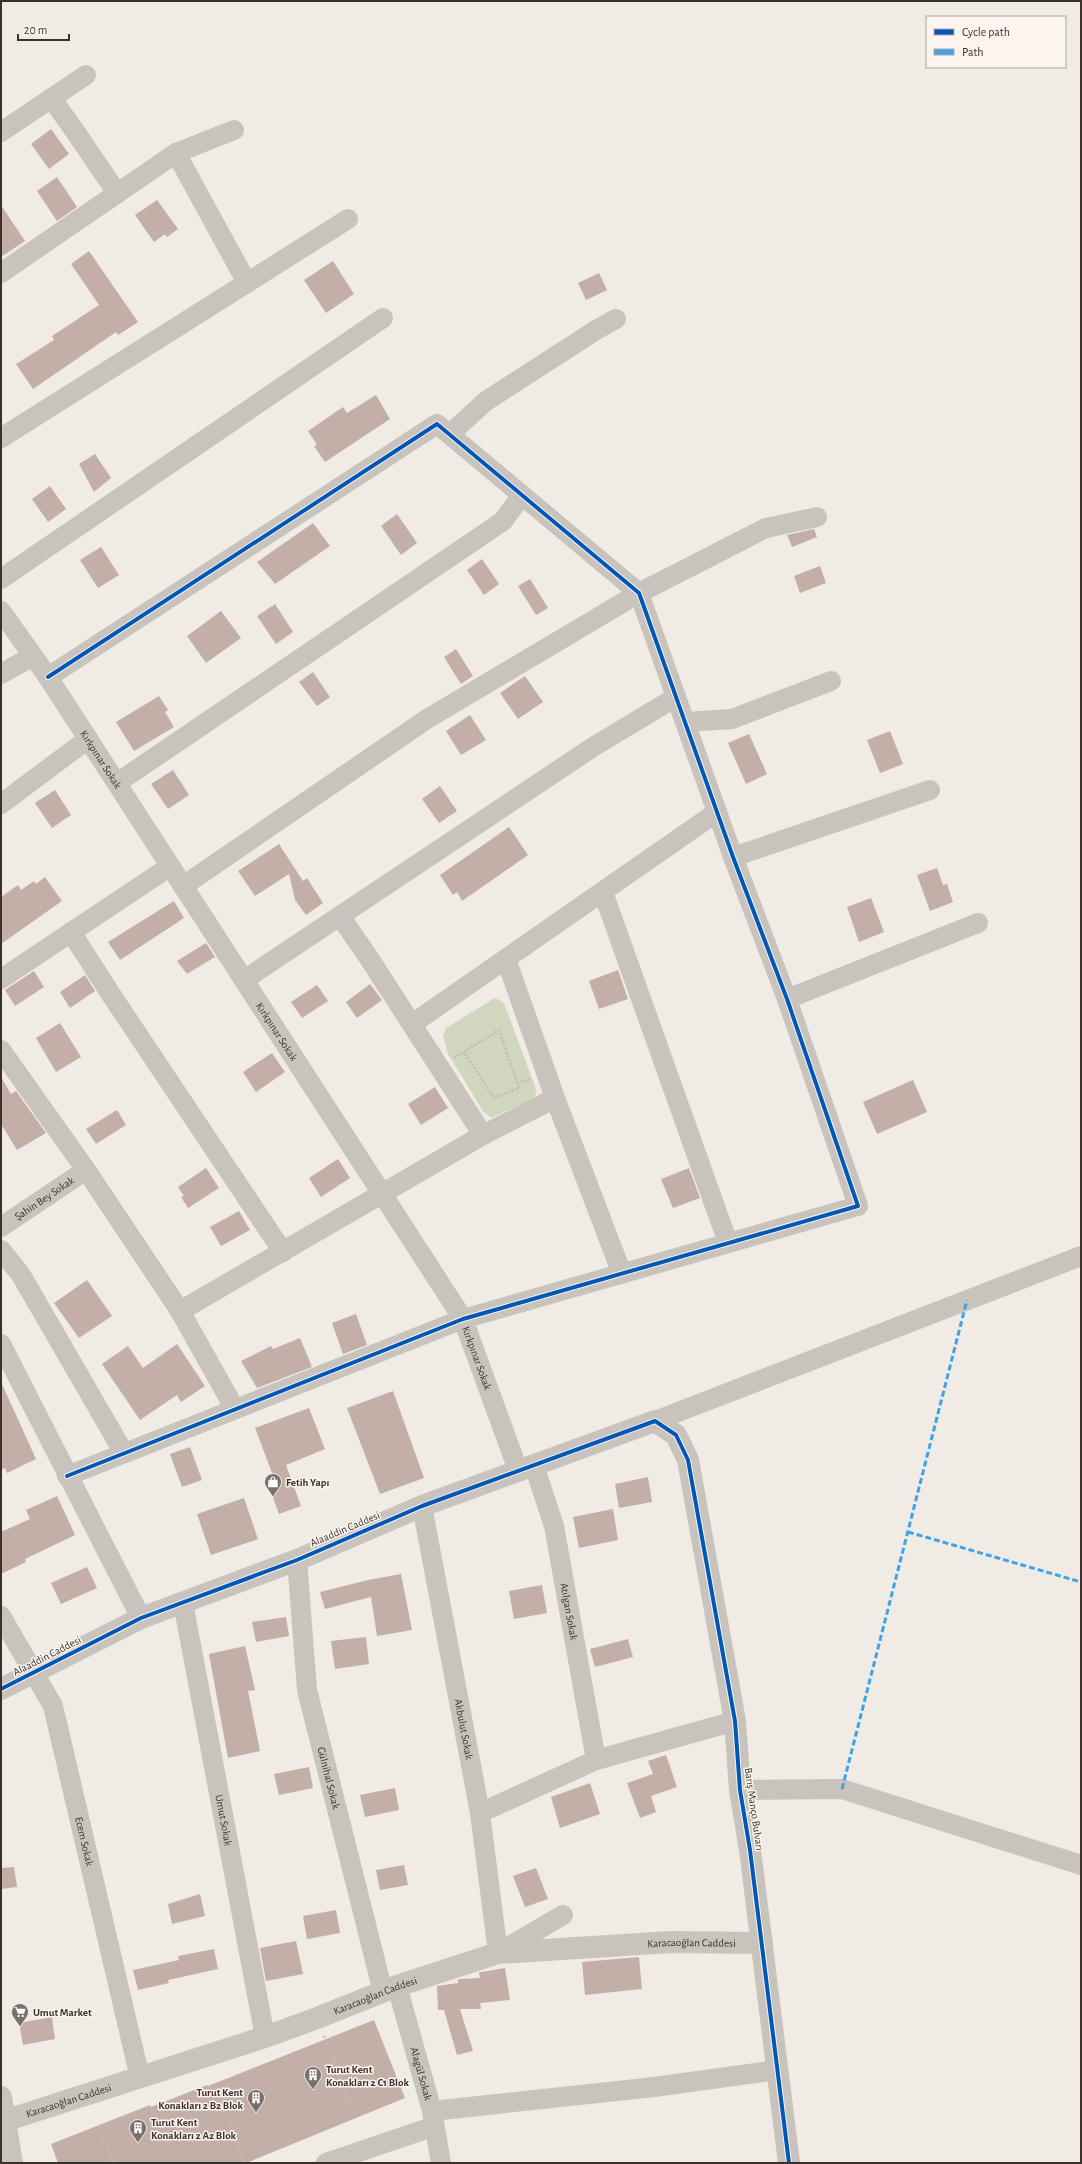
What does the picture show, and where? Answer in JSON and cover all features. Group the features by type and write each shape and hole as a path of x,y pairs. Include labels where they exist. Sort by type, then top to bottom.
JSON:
{"street":[{"path":"1,132 86,75"},
{"path":"51,98 117,193"},
{"path":"1,273 176,153 234,130"},
{"path":"176,153 247,283"},
{"path":"1,438 348,219"},
{"path":"1,579 383,318"},
{"path":"450,434 486,401 616,318"},
{"path":"48,677 437,424 638,593 733,857 787,999 858,1206 463,1320 67,1476"},
{"path":"117,783 503,521 522,495"},
{"path":"183,886 427,719 638,593 766,528 817,517"},
{"name":"Kırkpınar Sokak","path":"1,611 48,677 117,783 169,867 183,886 463,1320 526,1468"},
{"path":"1,674 33,656"},
{"path":"685,722 732,719 831,681"},
{"path":"244,980 593,747 676,697"},
{"path":"1,804 88,740"},
{"path":"733,857 930,790"},
{"path":"412,1024 717,812"},
{"path":"1,979 169,867"},
{"path":"603,892 728,1243"},
{"path":"340,916 412,1024 483,1135"},
{"path":"787,999 978,923"},
{"path":"71,932 283,1252"},
{"path":"506,959 554,1098 622,1274"},
{"path":"1,1050 86,1170 180,1311 235,1409"},
{"path":"180,1311 383,1195 483,1135 554,1098"},
{"name":"Şahin Bey Sokak","path":"1,1227 86,1170"},
{"path":"1,1250 21,1275 124,1453"},
{"path":"655,1421 1081,1256"},
{"path":"1,1344 67,1476 141,1618"},
{"name":"Barış Manço Bulvarı","path":"655,1421 676,1435 688,1460 735,1721 740,1790 750,1850 790,2163"},
{"name":"Alaaddin Caddesi","path":"1,1689 141,1618 297,1560 422,1506 655,1421"},
{"name":"Atılgan Sokak","path":"526,1468 554,1526 596,1760"},
{"name":"Akbulut Sokak","path":"422,1506 480,1813 498,1953"},
{"name":"Gülnihal Sokak","path":"297,1560 307,1690 390,1989"},
{"name":"Umut Sokak","path":"183,1603 265,2037"},
{"name":"Ecem Sokak","path":"1,1616 54,1706 140,2078"},
{"path":"480,1813 596,1760 735,1721"},
{"path":"740,1790 842,1790 1081,1865"},
{"path":"498,1953 563,1915"},
{"name":"Karacaoğlan Caddesi","path":"3,2121 265,2037 390,1989 498,1953 671,1942 762,1943"},
{"name":"Alagül Sokak","path":"390,1989 434,2118 441,2163"},
{"path":"326,2163 434,2118 777,2070"},
{"path":"1,2097 3,2121 12,2163"}],"path":[{"path":"452,1059 499,1030 519,1088 494,1098 464,1052"},
{"path":"517,1083 532,1078"},
{"path":"317,2018 354,2112"},
{"path":"219,2096 245,2163"},
{"path":"100,2131 113,2163"}],"green space":[{"path":"495,998 503,1002 536,1089 535,1098 491,1118 483,1111 448,1054 443,1036 446,1028"}],"building":[{"path":"51,129 69,154 49,169 31,144"},
{"path":"57,177 77,207 57,221 37,191"},
{"path":"157,200 178,229 167,237 165,234 154,242 135,215"},
{"path":"1,205 25,241 1,257"},
{"path":"89,251 138,322 118,335 116,332 33,389 16,364 54,340 52,336 99,305 71,264"},
{"path":"333,261 354,294 326,313 304,280"},
{"path":"599,273 607,290 586,300 578,283"},
{"path":"376,395 390,419 325,462 314,446 317,445 308,431 343,407 347,413"},
{"path":"95,454 111,478 94,492 79,464"},
{"path":"50,486 66,509 48,522 32,499"},
{"path":"397,514 417,543 401,555 381,526"},
{"path":"313,523 330,546 275,584 257,562"},
{"path":"814,529 817,537 792,547 787,535"},
{"path":"101,547 119,575 98,588 80,560"},
{"path":"482,559 499,584 484,595 467,570"},
{"path":"820,566 826,583 800,593 794,576"},
{"path":"530,579 548,608 536,615 518,586"},
{"path":"275,604 293,632 276,644 257,616"},
{"path":"221,611 241,638 206,663 187,636"},
{"path":"456,649 473,676 461,684 444,657"},
{"path":"313,672 330,697 317,706 299,682"},
{"path":"525,676 543,702 518,719 500,693"},
{"path":"159,696 168,710 165,712 174,727 134,751 116,722"},
{"path":"470,715 486,740 461,755 446,731"},
{"path":"890,731 903,764 880,773 867,740"},
{"path":"749,734 767,774 746,784 728,743"},
{"path":"173,770 189,795 168,809 151,784"},
{"path":"440,786 457,811 439,823 422,799"},
{"path":"55,790 71,815 52,828 35,803"},
{"path":"509,827 528,855 462,901 457,892 453,895 440,875"},
{"path":"279,844 303,881 307,878 323,903 306,915 295,900 289,874 255,896 238,871"},
{"path":"937,868 943,885 947,884 953,902 930,911 917,875"},
{"path":"45,877 62,901 1,944 1,897 18,885 21,890 34,881 36,884"},
{"path":"871,898 884,932 859,942 847,907"},
{"path":"174,901 184,918 120,960 108,942"},
{"path":"206,943 215,957 187,974 177,961"},
{"path":"618,970 628,999 599,1009 589,981"},
{"path":"34,971 44,987 15,1006 5,990"},
{"path":"85,975 95,991 70,1008 60,992"},
{"path":"370,984 382,1000 357,1018 346,1002"},
{"path":"317,985 328,1001 302,1018 291,1002"},
{"path":"60,1023 81,1057 56,1072 36,1038"},
{"path":"272,1053 285,1072 256,1092 243,1072"},
{"path":"1,1077 11,1094 16,1091 46,1133 17,1150 1,1124"},
{"path":"913,1080 927,1112 877,1134 863,1102"},
{"path":"435,1087 448,1108 421,1125 408,1104"},
{"path":"117,1110 126,1125 96,1144 86,1129"},
{"path":"338,1159 350,1178 321,1197 309,1178"},
{"path":"206,1168 219,1188 188,1208 181,1197 184,1196 178,1187"},
{"path":"689,1168 700,1198 673,1208 661,1179"},
{"path":"239,1211 250,1230 221,1246 210,1227"},
{"path":"87,1280 112,1316 79,1338 54,1303"},
{"path":"356,1314 367,1345 343,1354 332,1323"},
{"path":"300,1338 312,1367 257,1388 241,1361 271,1346 273,1349"},
{"path":"177,1344 205,1386 181,1402 177,1395 140,1420 102,1364 128,1346 143,1368"},
{"path":"1,1382 36,1459 7,1473 5,1468 1,1470"},
{"path":"393,1391 424,1478 380,1494 347,1408"},
{"path":"309,1408 325,1449 286,1465 301,1506 279,1514 267,1481 274,1478 255,1428"},
{"path":"190,1447 202,1480 182,1487 170,1454"},
{"path":"648,1477 652,1502 619,1508 615,1484"},
{"path":"57,1496 75,1535 25,1559 26,1562 1,1574 1,1532 30,1519 26,1510"},
{"path":"244,1498 258,1539 211,1555 197,1514"},
{"path":"613,1509 618,1540 579,1548 573,1517"},
{"path":"87,1567 97,1588 61,1604 51,1583"},
{"path":"401,1574 412,1630 377,1636 371,1597 325,1609 320,1592 368,1580"},
{"path":"542,1585 547,1613 514,1619 509,1591"},
{"path":"286,1617 289,1636 256,1642 252,1622"},
{"path":"366,1637 369,1664 335,1669 331,1641"},
{"path":"628,1639 633,1657 595,1667 590,1649"},
{"path":"245,1646 255,1690 248,1691 260,1751 228,1758 209,1654"},
{"path":"666,1755 677,1787 651,1796 656,1812 640,1818 627,1783 653,1774 648,1761"},
{"path":"309,1767 313,1788 279,1795 274,1774"},
{"path":"590,1783 600,1814 560,1828 551,1797"},
{"path":"395,1788 399,1810 365,1817 360,1795"},
{"path":"404,1865 408,1885 380,1890 376,1870"},
{"path":"14,1867 17,1887 1,1889 1,1868"},
{"path":"536,1868 548,1899 525,1907 513,1876"},
{"path":"200,1894 205,1916 172,1924 168,1904"},
{"path":"336,1910 340,1933 307,1939 303,1916"},
{"path":"296,1941 303,1974 266,1981 260,1948"},
{"path":"214,1949 218,1969 168,1980 169,1983 138,1990 133,1970 179,1960 178,1956"},
{"path":"639,1957 642,1989 585,1995 582,1962"},
{"path":"505,1968 510,2000 480,2003 481,2009 460,2009 473,2051 457,2055 444,2010 438,2010 437,1986 458,1983 458,1979 480,1978 479,1972"},
{"path":"52,2017 55,2039 23,2045 19,2023"},
{"path":"374,2020 405,2098 246,2163 58,2163 51,2144 150,2105 151,2107 207,2085 208,2086"}],"marked path":[{"path":"842,1789 967,1300"},
{"path":"908,1532 1081,1582"}],"cycle path":[{"path":"48,677 437,424 639,593 733,857 787,999 858,1206 463,1319 67,1476"},
{"path":"1,1689 141,1618 297,1560 422,1506 655,1421 676,1435 688,1460 735,1721 740,1790 750,1850 789,2163"}],"place":[{"name":"Fetih Yapı","path":"273,1497"},
{"name":"Umut Market","path":"20,2027"},
{"name":"Turut Kent Konakları 2 C1 Blok","path":"313,2090"},
{"name":"Turut Kent Konakları 2 B2 Blok","path":"256,2113"},
{"name":"Turut Kent Konakları 2 A2 Blok","path":"138,2143"}]}
